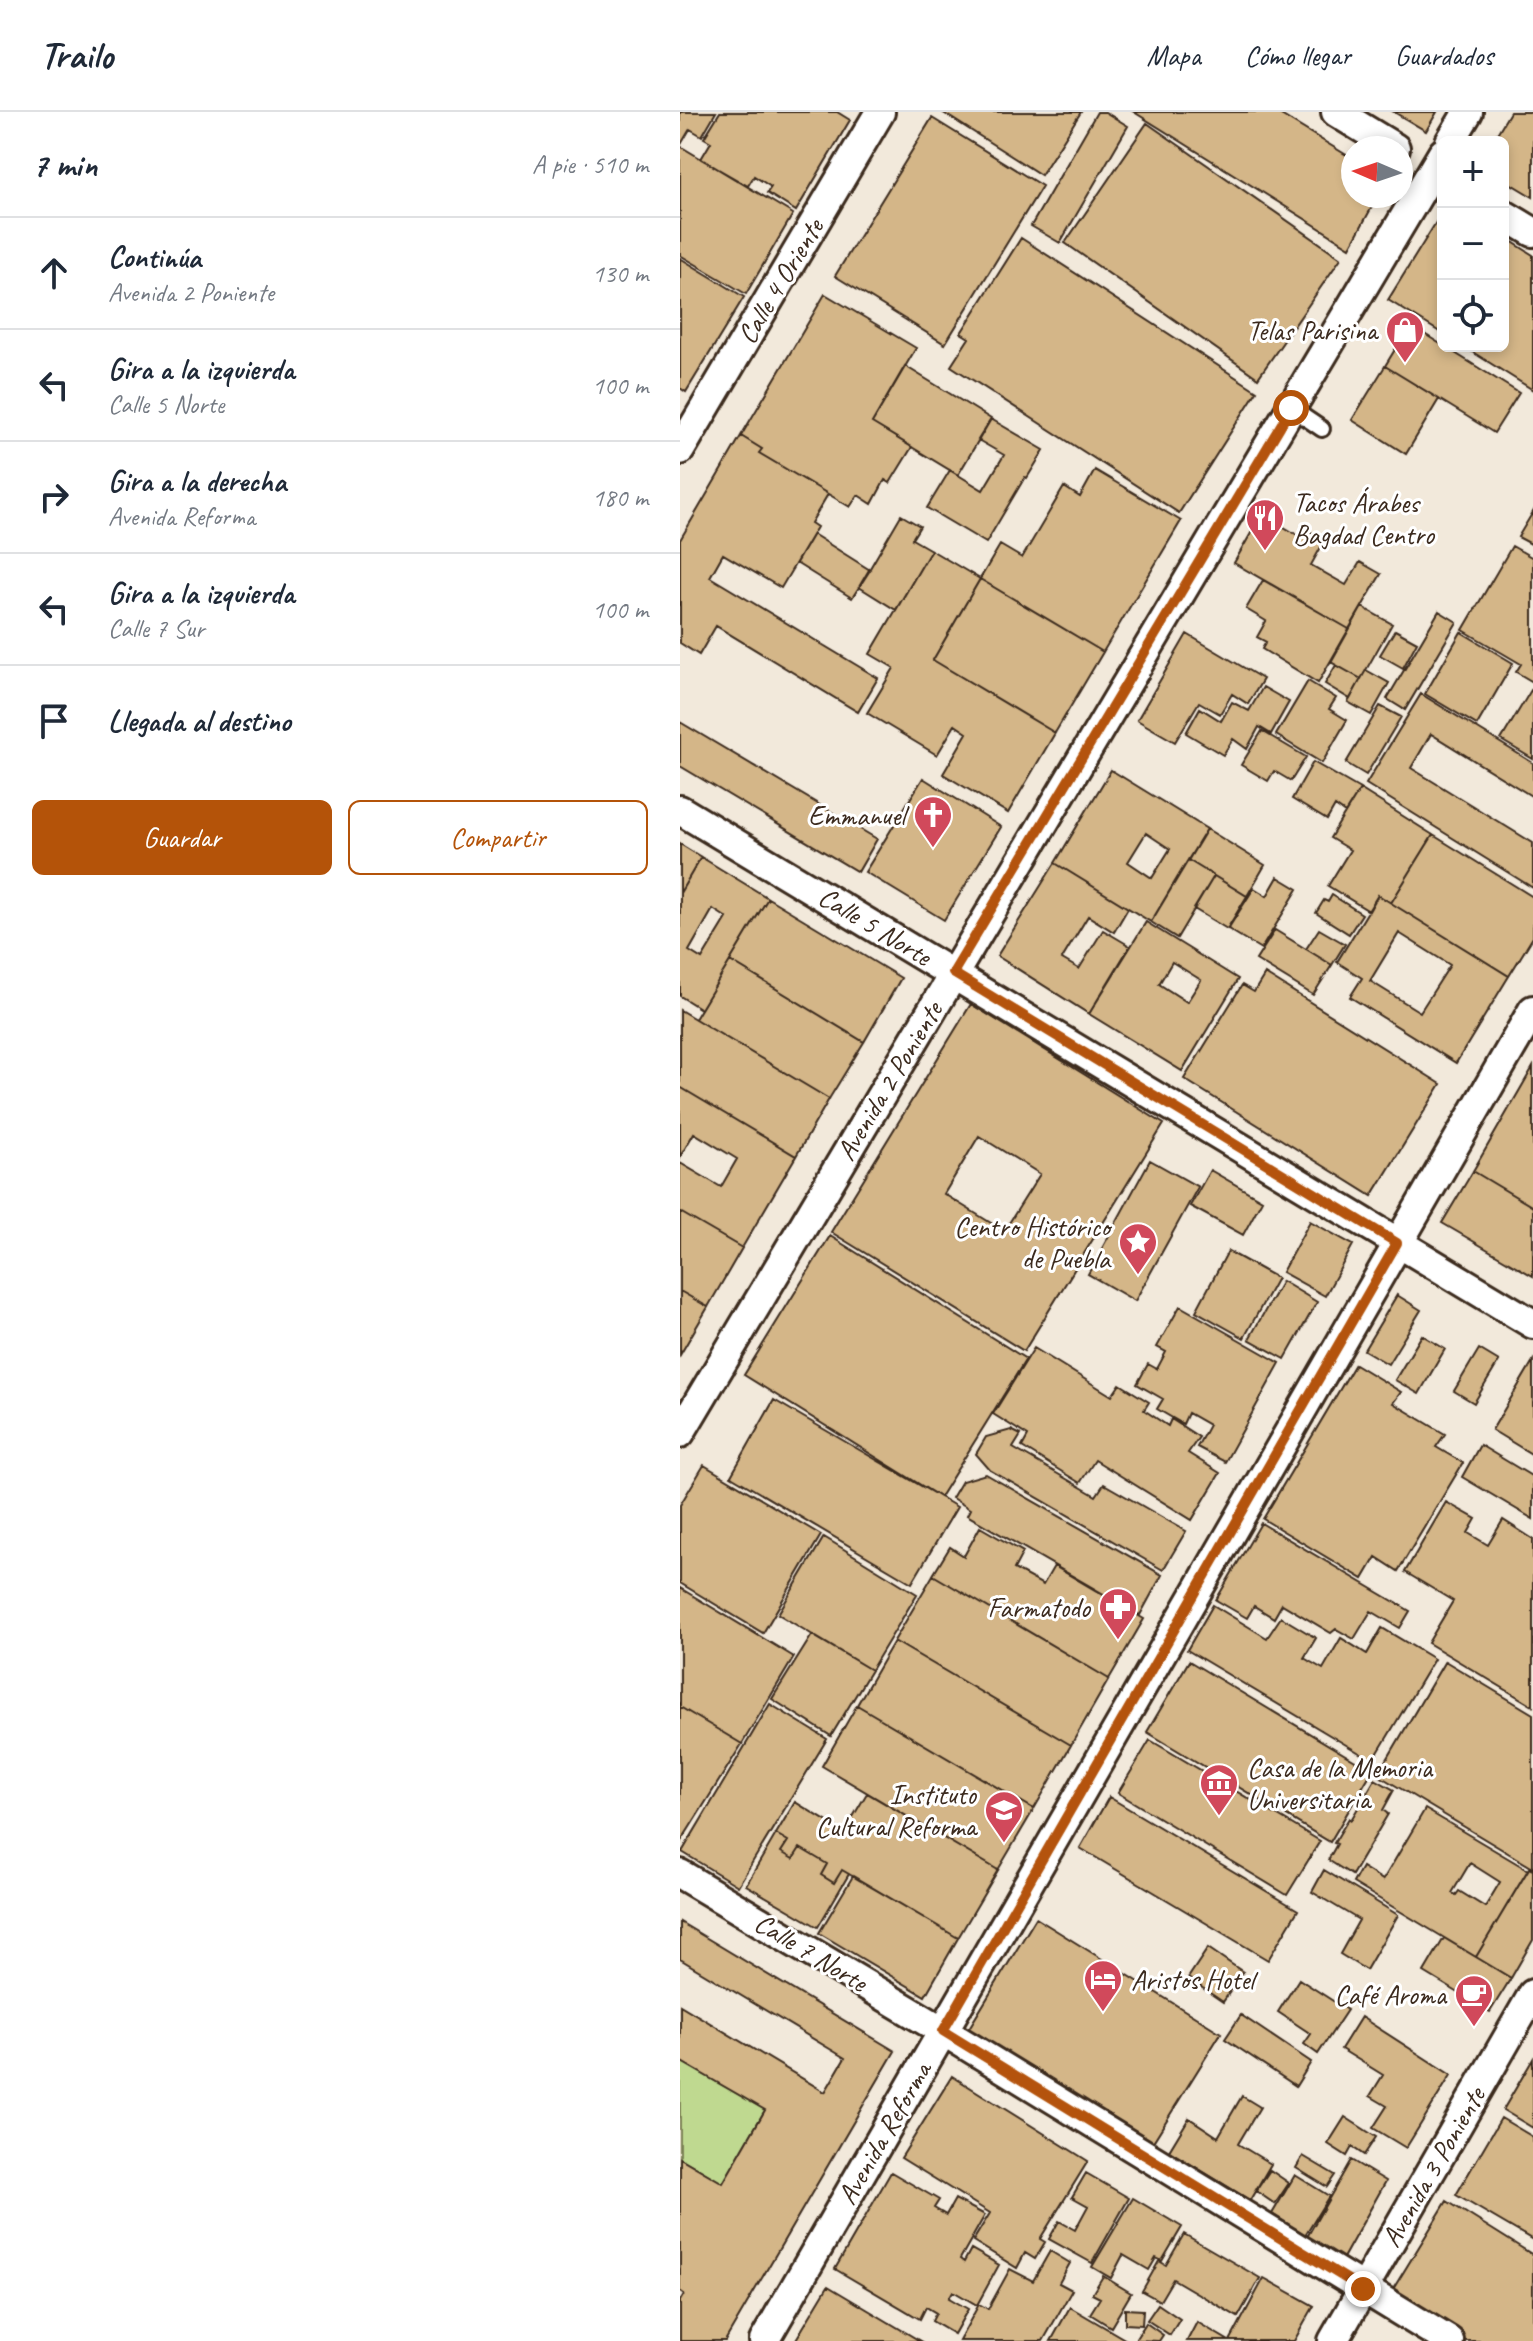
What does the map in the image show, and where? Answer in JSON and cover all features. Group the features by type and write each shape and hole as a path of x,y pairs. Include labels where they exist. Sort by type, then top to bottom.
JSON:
{"street":[{"name":"Calle 4 Oriente","path":"680,450 880,112"},
{"path":"1336,112 1375,136"},
{"path":"1454,136 1468,112"},
{"path":"1413,157 1437,166"},
{"name":"Avenida 2 Poniente","path":"680,1433 1291,408 1437,172"},
{"path":"1509,218 1533,232"},
{"name":"Calle 5 Norte","path":"680,810 1533,1324"},
{"name":"Avenida Reforma","path":"764,2341 1533,1010"},
{"name":"Calle 7 Norte","path":"680,1874 1449,2341"},
{"name":"Avenida 3 Poniente","path":"1333,2341 1533,1994"}],"lane":[{"path":"1291,408 1322,429"}],"green space":[{"path":"680,2061 765,2110 723,2183 680,2158"}],"building":[{"path":"680,112 716,112 702,136 690,129 680,146"},
{"path":"720,112 837,112 850,120 796,211 767,193 771,187 754,176 748,186 701,159 711,142 704,138"},
{"path":"942,112 1081,112 1041,175"},
{"path":"1097,112 1105,112 1128,126 1060,243 1031,226"},
{"path":"1134,112 1276,112 1341,152 1341,208 1371,208 1350,247"},
{"path":"1394,112 1437,112 1426,131"},
{"path":"1510,112 1533,112 1533,197 1509,183 1509,136 1496,136"},
{"path":"932,118 1042,186 945,344 835,276"},
{"path":"1147,123 1341,258 1258,378 1065,243"},
{"path":"680,146 793,214 746,294 680,255"},
{"path":"1437,221 1437,330 1388,300"},
{"path":"1021,238 1257,391 1179,513 951,366 969,338 961,333"},
{"path":"1509,240 1533,255 1533,390 1473,352 1509,352"},
{"path":"680,258 744,297 686,392 680,388"},
{"path":"825,294 916,348 872,423 912,447 890,483 885,480 872,504 858,495 850,507 759,453 762,449 741,436"},
{"path":"1410,325 1437,342 1437,352 1453,352 1519,393 1494,433 1385,366"},
{"path":"905,366 991,419 958,475 872,423"},
{"path":"1385,366 1439,399 1406,454 1352,420"},
{"path":"991,419 1044,450 986,543 927,508 950,470 983,490 1004,455 978,440"},
{"path":"741,436 762,449 759,453 828,494 811,523 817,527 781,588 723,554 710,577 878,678 858,712 716,626 699,655 680,643 680,540"},
{"path":"1095,470 1181,521 1103,652 980,579 1000,545 1022,558 1064,487 1080,497"},
{"path":"1533,512 1533,545 1518,537"},
{"path":"1262,514 1301,537 1305,529 1325,540 1311,565 1346,585 1360,562 1381,574 1349,629 1234,563"},
{"path":"901,515 920,526 912,539 931,550 896,610 859,587"},
{"path":"813,534 870,570 852,598 796,563"},
{"path":"1512,546 1533,558 1533,682 1516,672 1521,664 1463,630"},
{"path":"931,550 980,579 933,660 1055,733 1008,813 943,774 967,733 955,725 937,755 867,713 894,668 870,654"},
{"path":"980,579 1103,652 1055,733 933,660"},
{"path":"1263,580 1349,629 1318,683 1262,649 1266,642 1257,637 1266,621 1246,609"},
{"path":"1362,607 1392,624 1361,679 1331,662"},
{"path":"1439,611 1457,622 1405,710 1387,699"},
{"path":"1395,630 1417,642 1403,668 1380,655"},
{"path":"1461,632 1513,663 1477,725 1425,694"},
{"path":"1187,634 1263,679 1248,704 1232,694 1220,714 1199,702 1175,742 1137,720"},
{"path":"1336,665 1361,679 1350,699 1325,684"},
{"path":"1366,670 1389,683 1371,715 1348,702"},
{"path":"1308,681 1336,698 1329,709 1347,720 1322,763 1276,735"},
{"path":"1263,687 1289,702 1271,734 1259,727 1247,749 1233,739 1223,755 1186,733 1200,708 1221,721 1232,702 1249,711"},
{"path":"1531,690 1533,692 1533,759 1501,740"},
{"path":"1421,694 1533,763 1533,797 1431,734 1411,768 1533,843 1533,888 1366,784"},
{"path":"1380,706 1401,717 1366,775 1346,763"},
{"path":"680,722 877,839 858,872 680,766"},
{"path":"1262,731 1306,757 1291,781 1274,771 1268,781 1241,765"},
{"path":"1313,762 1360,789 1345,813 1335,806 1327,820 1292,799"},
{"path":"1111,770 1207,829 1151,922 1055,863","holes":["1146,833 1170,849 1152,878 1128,862"]},
{"name":"Emmanuel","path":"923,778 1001,827 944,920 865,872"},
{"path":"1360,789 1433,835 1391,903 1378,895 1369,911 1328,886 1350,850 1330,838"},
{"path":"1207,829 1265,865 1247,896 1188,860"},
{"path":"1433,835 1533,897 1533,937 1509,976 1391,903"},
{"path":"680,844 701,857 680,893"},
{"path":"701,857 768,898 701,1009 680,996 680,893","holes":["713,909 727,918 702,959 689,951"]},
{"path":"1188,860 1214,876 1177,938 1151,922"},
{"path":"1055,863 1128,908 1114,932 1088,916 1062,959 1079,969 1103,930 1130,946 1089,1014 997,956"},
{"path":"1214,876 1247,896 1227,929 1194,909"},
{"path":"1278,877 1298,889 1261,949 1228,929 1254,888 1267,896"},
{"path":"1332,895 1362,914 1349,934 1316,913 1324,900 1328,902"},
{"path":"1378,895 1509,976 1456,1063 1350,997 1362,978 1337,962","holes":["1399,933 1450,965 1420,1012 1370,981"]},
{"path":"768,898 901,978 864,1042 730,961"},
{"path":"1146,922 1238,979 1182,1071 1089,1014","holes":["1172,962 1201,980 1187,1002 1159,984"]},
{"path":"1319,929 1345,944 1332,965 1306,949"},
{"path":"1275,930 1332,965 1313,995 1256,960"},
{"path":"730,961 864,1042 829,1099 695,1019"},
{"path":"1265,974 1441,1084 1372,1196 1184,1079 1242,985 1254,992"},
{"path":"971,1004 1164,1124 1024,1351 831,1232","holes":["979,1136 1040,1174 1004,1231 944,1194"]},
{"path":"680,1010 829,1099 796,1156 680,1087"},
{"path":"1533,1067 1533,1207 1473,1171"},
{"path":"680,1087 796,1156 742,1248 680,1212 680,1163 721,1187 737,1159 694,1133 680,1157"},
{"path":"1150,1160 1198,1187 1135,1301 1088,1274"},
{"path":"1210,1170 1262,1200 1243,1235 1190,1206"},
{"path":"1473,1171 1533,1207 1533,1276 1442,1223"},
{"path":"680,1212 742,1248 708,1307 680,1291"},
{"path":"1310,1221 1353,1245 1325,1296 1282,1272"},
{"path":"830,1236 1026,1359 940,1497 744,1375"},
{"path":"1228,1251 1277,1278 1244,1338 1196,1311"},
{"path":"1282,1281 1317,1302 1285,1359 1249,1339"},
{"path":"680,1291 708,1307 680,1355"},
{"path":"1397,1295 1421,1310 1388,1364 1364,1350"},
{"path":"1180,1306 1280,1363 1225,1462 1197,1447 1209,1425 1188,1413 1183,1424 1157,1409 1163,1399 1137,1384 1148,1364 1157,1369 1166,1352 1157,1347"},
{"path":"1422,1335 1445,1349 1419,1394 1395,1380"},
{"path":"1034,1348 1112,1396 1120,1384 1149,1402 1144,1410 1168,1426 1171,1419 1199,1437 1188,1453 1220,1473 1192,1520 1095,1460 1080,1483 1022,1447 1028,1436 993,1414"},
{"path":"1479,1349 1499,1361 1474,1403 1454,1391"},
{"path":"1533,1361 1533,1455 1492,1430"},
{"path":"1355,1364 1401,1392 1393,1403 1445,1434 1436,1447 1463,1463 1398,1571 1376,1557 1363,1579 1263,1519"},
{"path":"774,1400 957,1507 912,1583 731,1476"},
{"path":"1011,1430 1021,1435 1013,1448 1096,1496 1104,1484 1186,1531 1163,1570 990,1470 976,1454 986,1437"},
{"path":"1480,1445 1533,1477 1533,1519 1462,1477"},
{"path":"704,1465 821,1535 763,1633 680,1583 680,1505"},
{"path":"986,1474 1162,1575 1140,1615 967,1515 970,1509 952,1498 962,1481"},
{"path":"1446,1502 1476,1519 1468,1533 1488,1545 1503,1520 1533,1539 1533,1706 1428,1643 1453,1601 1405,1572"},
{"path":"1261,1523 1410,1611 1400,1628 1371,1611 1354,1639 1336,1629 1331,1633 1282,1604 1274,1618 1254,1606 1247,1618 1216,1600"},
{"path":"980,1527 1023,1552 1014,1569 1043,1585 1054,1566 1144,1619 1109,1679 933,1575 950,1547 964,1556"},
{"path":"824,1537 917,1594 871,1670 778,1614"},
{"path":"933,1575 1109,1679 1071,1745 894,1641"},
{"path":"680,1588 794,1657 742,1744 680,1707"},
{"path":"1213,1605 1267,1638 1281,1617 1316,1638 1304,1658 1323,1669 1341,1638 1367,1654 1382,1628 1434,1659 1373,1761 1187,1650"},
{"path":"812,1635 871,1670 831,1736 772,1699"},
{"path":"894,1641 1071,1745 1034,1809 857,1705"},
{"path":"1189,1661 1372,1771 1330,1842 1147,1732"},
{"path":"1445,1661 1533,1714 1533,1868 1378,1775"},
{"path":"770,1704 827,1739 738,1886 682,1852"},
{"path":"857,1705 1034,1809 998,1870 822,1766"},
{"path":"680,1707 742,1744 680,1843"},
{"name":"Casa de la Memoria Universitaria","path":"1150,1740 1320,1841 1287,1895 1118,1793"},
{"path":"1375,1779 1394,1790 1383,1810 1388,1814 1352,1875 1328,1860 1337,1844 1334,1843"},
{"path":"867,1793 998,1870 958,1938 842,1870 834,1883 821,1875 827,1864 800,1848 793,1859 781,1852 788,1841 776,1834 795,1802 844,1832"},
{"path":"1109,1797 1298,1910 1268,1960 1080,1848"},
{"path":"1425,1809 1528,1870 1476,1957 1353,1883 1362,1867 1383,1880","holes":["1470,1863 1500,1882 1485,1907 1459,1891 1456,1895 1452,1893"]},
{"path":"776,1834 788,1841 781,1852 793,1859 800,1848 827,1864 821,1875 834,1883 842,1870 849,1874 818,1927 746,1885"},
{"path":"1529,1868 1533,1870 1533,1940 1511,1978 1476,1957"},
{"path":"1324,1870 1398,1915 1366,1970 1340,1954 1359,1920 1312,1892"},
{"path":"853,1876 958,1938 925,1996 819,1933"},
{"path":"1036,1918 1221,2033 1146,2153 963,2038"},
{"path":"680,1922 895,2051 725,2341 680,2341 680,2301 684,2294 680,2291 680,2158 723,2183 765,2110 680,2061 680,2005 825,2092 845,2058 680,1959"},
{"path":"1444,1938 1511,1978 1490,2012 1424,1972"},
{"path":"1208,1948 1243,1972 1223,2002 1188,1978"},
{"path":"1299,1979 1347,2010 1318,2054 1304,2044 1311,2034 1278,2012"},
{"path":"1241,2015 1311,2062 1296,2086 1225,2039"},
{"path":"1361,2017 1451,2075 1406,2148 1373,2128 1387,2106 1370,2096 1383,2075 1341,2049"},
{"path":"1533,2059 1533,2128 1503,2110"},
{"path":"952,2076 1088,2161 1040,2239 1045,2242 1035,2259 1025,2253 1017,2268 973,2241 990,2213 901,2158"},
{"path":"1242,2096 1260,2107 1238,2144 1271,2164 1250,2200 1169,2151 1189,2118 1218,2137"},
{"path":"1345,2117 1376,2137 1364,2155 1352,2147 1347,2156 1328,2144"},
{"path":"1501,2118 1533,2137 1533,2240 1456,2195"},
{"path":"1303,2156 1335,2175 1327,2187 1296,2168"},
{"path":"1351,2160 1386,2181 1343,2258 1307,2237"},
{"path":"1270,2170 1289,2183 1275,2204 1256,2191"},
{"path":"891,2172 939,2200 934,2208 946,2215 955,2199 985,2215 960,2259 964,2262 971,2249 999,2265 977,2305 953,2291 949,2298 968,2309 954,2334 932,2321 936,2313 926,2307 920,2319 835,2269"},
{"path":"1086,2173 1129,2198 1092,2263 1049,2239 1059,2221 1075,2230 1088,2206 1072,2197"},
{"path":"1295,2175 1329,2196 1305,2235 1272,2214"},
{"path":"1133,2198 1182,2227 1162,2261 1156,2258 1149,2270 1123,2255 1111,2278 1092,2267"},
{"path":"1447,2201 1533,2255 1533,2341 1454,2341 1387,2299"},
{"path":"1184,2234 1260,2278 1238,2317 1173,2279 1160,2301 1142,2291 1159,2261 1166,2265"},
{"path":"1050,2251 1070,2263 1059,2283 1072,2290 1043,2341 959,2341 979,2304 988,2309 1010,2269 1033,2281"},
{"path":"1103,2276 1131,2293 1111,2327 1090,2314 1100,2298 1092,2294"},
{"path":"1264,2278 1314,2306 1294,2341 1230,2341"},
{"path":"828,2286 920,2341 795,2341"},
{"path":"1158,2304 1180,2319 1170,2335 1147,2320"},
{"path":"1070,2307 1128,2341 1051,2341"},
{"path":"1125,2309 1143,2310 1142,2325 1125,2324"},
{"path":"1197,2322 1229,2341 1187,2341"},
{"path":"1146,2323 1163,2335 1159,2341 1135,2340"}],"place":[{"name":"Telas Parisina","path":"1405,364"},
{"name":"Tacos Árabes Bagdad Centro","path":"1265,552"},
{"name":"Emmanuel","path":"933,849"},
{"name":"Centro Histórico de Puebla","path":"1138,1276"},
{"name":"Farmatodo","path":"1118,1641"},
{"name":"Casa de la Memoria Universitaria","path":"1219,1817"},
{"name":"Instituto Cultural Reforma","path":"1004,1844"},
{"name":"Aristos Hotel","path":"1103,2013"},
{"name":"Café Aroma","path":"1474,2028"}],"route":[{"path":"1291,408 953,973 1397,1243 943,2031 1363,2289"}]}
